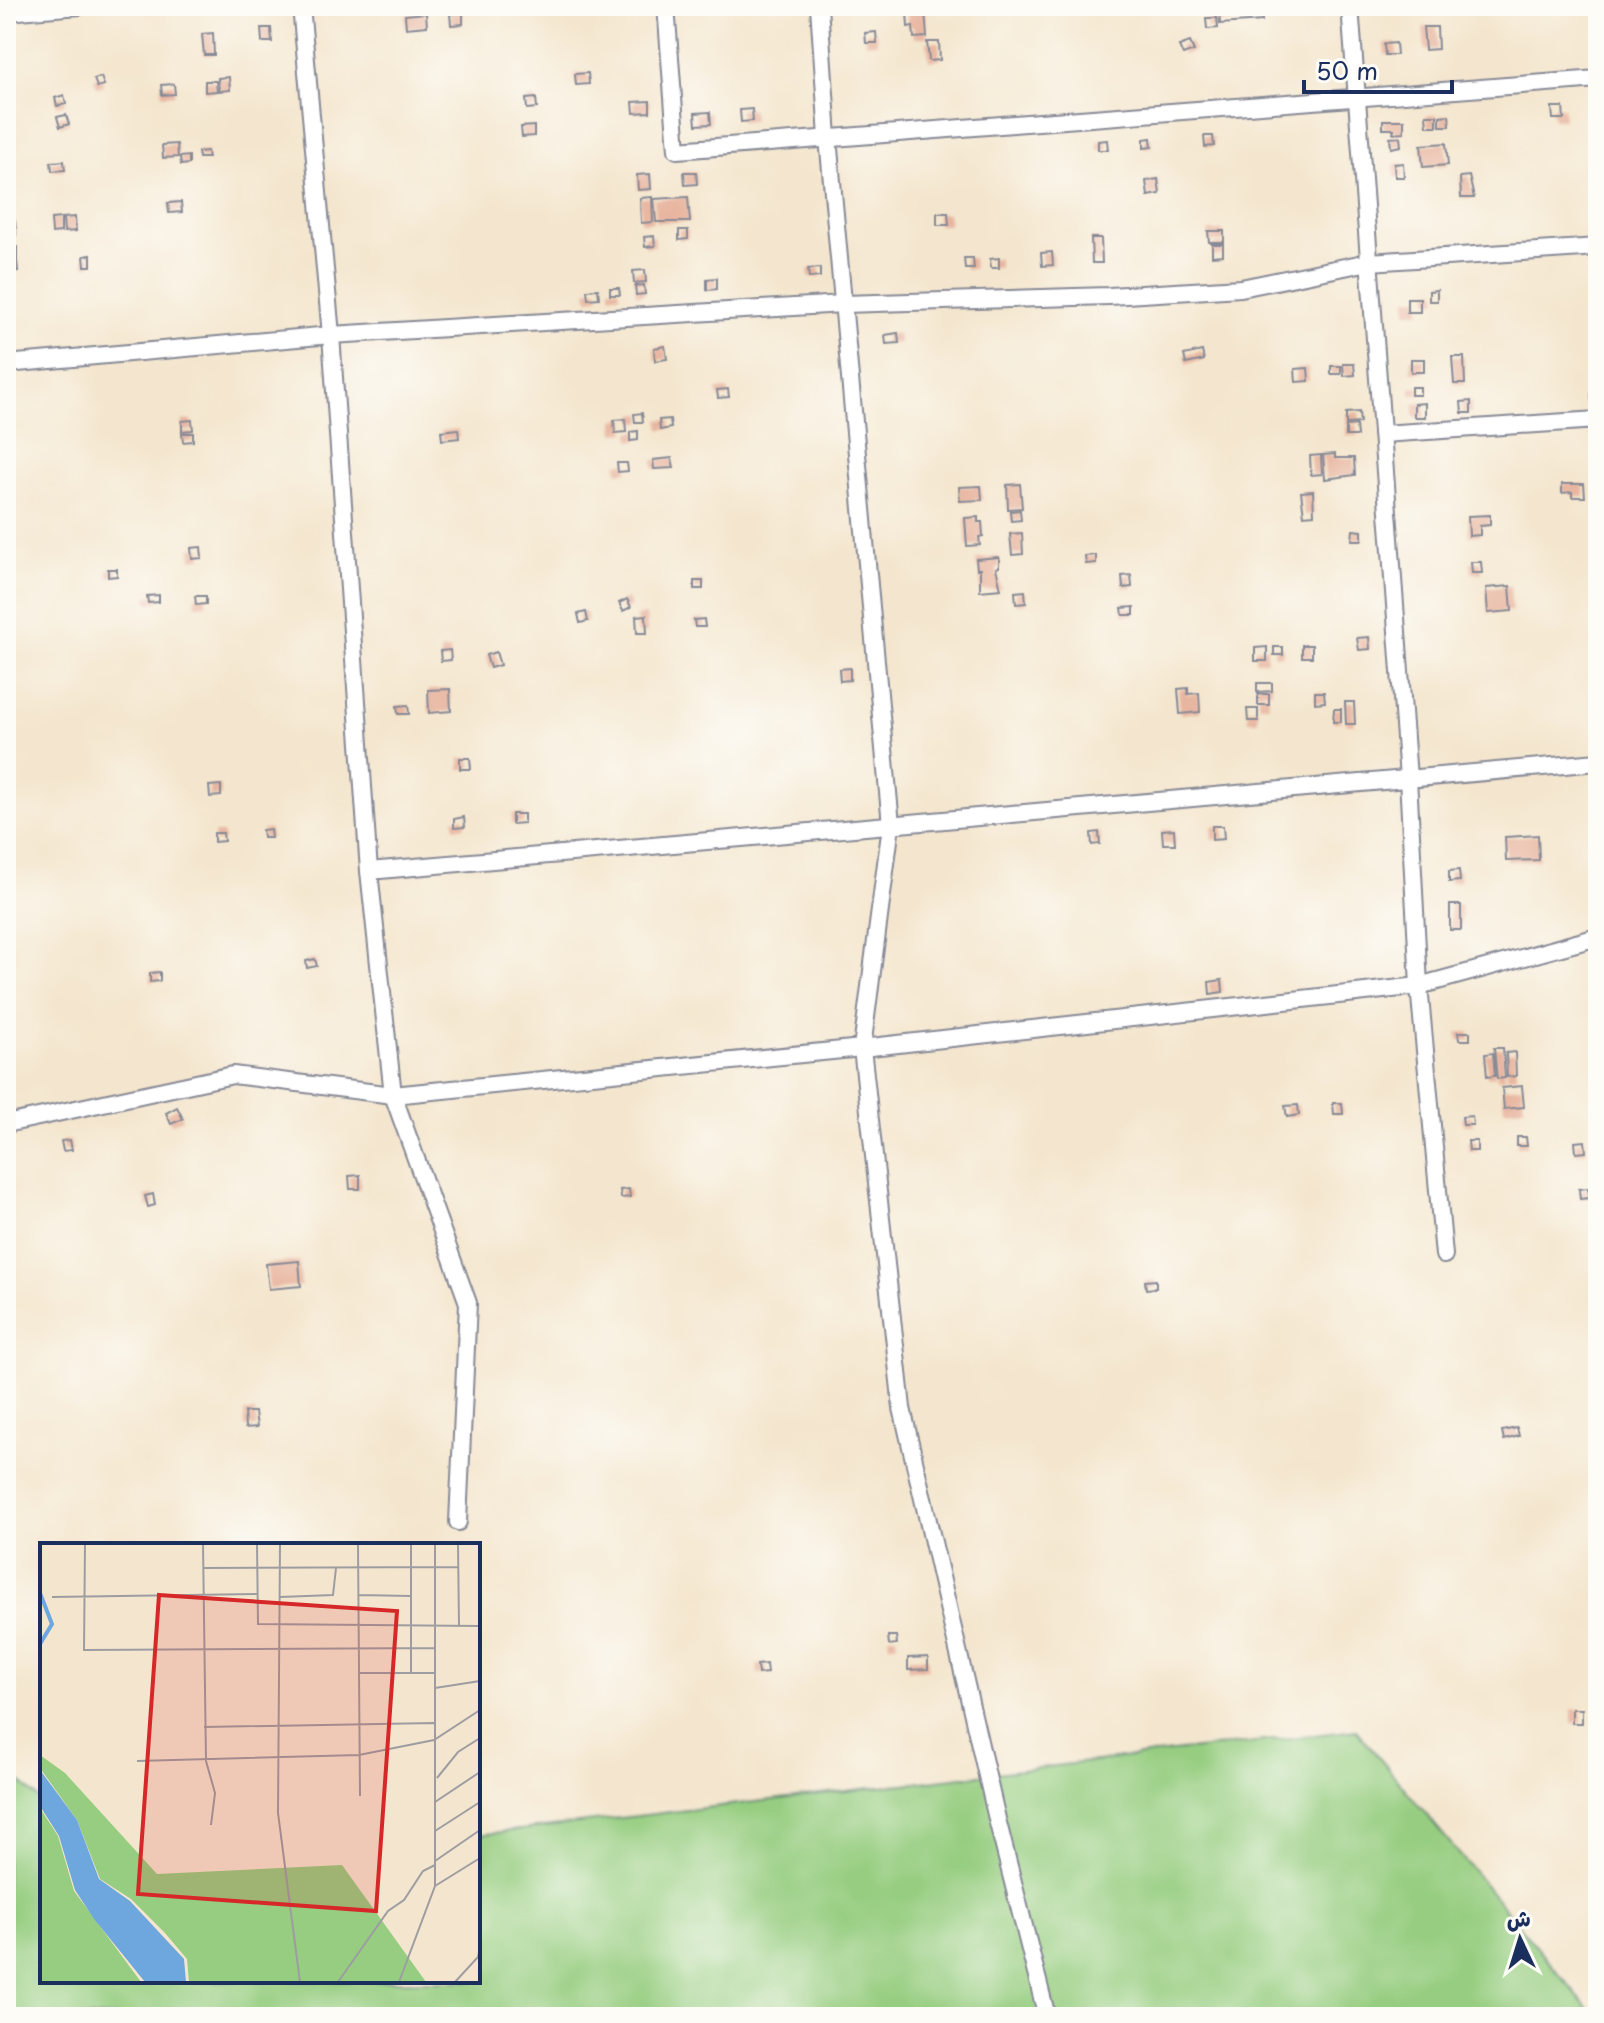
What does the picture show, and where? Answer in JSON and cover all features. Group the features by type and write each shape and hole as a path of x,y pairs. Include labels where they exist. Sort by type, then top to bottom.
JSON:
{"street":[{"path":"6,12 80,6"},
{"path":"301,6 331,335 369,871 393,1095 468,1303 458,1522"},
{"path":"666,6 677,150 1598,79"},
{"path":"819,6 828,138 891,825 862,1048 902,1408 997,1819 1047,2017"},
{"path":"1350,6 1408,778 1419,986 1444,1255"},
{"path":"6,364 331,335 843,304 1109,296 1241,288 1369,262 1598,247"},
{"path":"1382,434 1598,420"},
{"path":"369,871 1598,762"},
{"path":"6,1124 233,1075 393,1095 862,1048 1419,986 1598,937"}],"green space":[{"path":"1356,1730 1595,2017 6,2017 6,1768 40,1800 40,1983 480,1983 480,1835"}],"building":[{"path":"1219,6 1261,6 1262,21 1220,24"},
{"path":"925,11 927,37 914,38 913,26 908,27 907,12"},
{"path":"426,13 427,26 406,28 405,15"},
{"path":"463,13 463,24 451,25 450,14"},
{"path":"1206,18 1217,18 1218,28 1207,29"},
{"path":"1423,27 1437,27 1438,49 1425,50"},
{"path":"261,28 271,28 272,42 262,42"},
{"path":"876,32 877,43 866,43 865,33"},
{"path":"213,33 214,55 204,55 202,34"},
{"path":"927,42 939,42 940,60 929,61"},
{"path":"1190,42 1194,51 1183,55 1179,46"},
{"path":"1396,43 1397,55 1385,55 1384,44"},
{"path":"588,73 589,84 576,85 575,74"},
{"path":"101,77 104,85 97,87 94,79"},
{"path":"229,77 230,90 219,91 218,78"},
{"path":"205,81 216,81 217,91 205,92"},
{"path":"174,84 175,94 162,95 161,85"},
{"path":"64,95 66,104 57,106 55,98"},
{"path":"536,98 537,108 527,109 526,99"},
{"path":"650,101 650,112 634,113 633,102"},
{"path":"1552,107 1563,107 1564,119 1553,119"},
{"path":"752,109 753,121 741,122 740,110"},
{"path":"710,112 711,124 696,125 695,113"},
{"path":"66,115 69,124 60,127 57,117"},
{"path":"1426,115 1437,115 1437,126 1427,126"},
{"path":"1449,115 1450,126 1440,126 1440,116"},
{"path":"1383,120 1404,120 1404,132 1393,133 1394,129 1383,129"},
{"path":"534,126 534,136 522,137 521,127"},
{"path":"1204,136 1213,136 1214,146 1205,147"},
{"path":"1400,137 1401,146 1391,148 1390,138"},
{"path":"1151,138 1152,147 1144,148 1144,139"},
{"path":"1107,140 1108,150 1098,150 1098,141"},
{"path":"1446,143 1448,165 1423,167 1421,145"},
{"path":"177,144 178,157 163,158 162,145"},
{"path":"207,151 208,158 199,158 198,152"},
{"path":"189,156 189,164 181,165 180,157"},
{"path":"64,161 65,170 52,171 51,162"},
{"path":"1403,163 1404,177 1395,177 1394,164"},
{"path":"684,172 696,172 697,184 685,185"},
{"path":"650,174 651,189 638,190 637,175"},
{"path":"1469,176 1474,198 1461,198 1460,177"},
{"path":"1158,179 1160,194 1148,196 1146,181"},
{"path":"652,197 653,222 641,223 640,198"},
{"path":"688,197 690,222 656,222 654,199"},
{"path":"181,202 182,212 169,213 168,203"},
{"path":"937,213 948,213 949,225 937,225"},
{"path":"75,217 76,231 64,232 63,218"},
{"path":"61,218 61,232 52,233 51,219"},
{"path":"15,221 16,235 6,236 6,222"},
{"path":"679,230 688,230 688,239 679,240"},
{"path":"1208,231 1224,231 1224,242 1209,242"},
{"path":"654,236 655,246 645,247 644,237"},
{"path":"1091,238 1101,238 1102,263 1092,263"},
{"path":"1212,244 1223,244 1223,255 1212,256"},
{"path":"17,247 17,259 6,260 6,248"},
{"path":"1052,252 1053,265 1042,266 1041,253"},
{"path":"91,255 91,266 85,266 84,256"},
{"path":"964,258 973,258 974,269 965,269"},
{"path":"999,258 999,268 991,268 990,259"},
{"path":"6,261 17,261 18,271 7,272"},
{"path":"820,268 820,277 809,278 808,269"},
{"path":"645,270 646,282 634,283 633,271"},
{"path":"717,278 717,289 707,290 707,279"},
{"path":"644,285 645,294 636,295 635,286"},
{"path":"610,288 619,288 620,295 610,295"},
{"path":"598,289 599,298 588,299 587,290"},
{"path":"1437,290 1437,301 1429,301 1429,291"},
{"path":"1407,298 1420,298 1420,312 1407,312"},
{"path":"898,333 899,343 886,344 885,335"},
{"path":"665,346 667,359 655,361 654,348"},
{"path":"1202,351 1204,360 1186,364 1184,355"},
{"path":"1452,357 1464,357 1465,384 1454,384"},
{"path":"1411,359 1424,359 1424,372 1411,372"},
{"path":"1343,364 1354,364 1355,375 1344,376"},
{"path":"1331,366 1341,366 1341,374 1331,374"},
{"path":"1308,368 1309,381 1296,382 1295,369"},
{"path":"1411,387 1420,387 1420,395 1411,395"},
{"path":"728,389 729,397 718,398 717,390"},
{"path":"1598,393 1598,406 1592,407 1591,394"},
{"path":"1471,401 1471,413 1462,413 1461,402"},
{"path":"1425,403 1425,417 1414,417 1414,404"},
{"path":"1359,412 1360,423 1346,424 1346,413"},
{"path":"642,413 643,422 635,422 634,414"},
{"path":"625,419 626,432 615,433 614,420"},
{"path":"670,419 671,428 660,430 659,420"},
{"path":"192,420 193,430 182,431 182,421"},
{"path":"1356,425 1357,436 1346,436 1346,426"},
{"path":"458,429 459,438 442,440 441,431"},
{"path":"638,431 638,440 630,441 630,432"},
{"path":"182,433 193,433 193,441 183,442"},
{"path":"1335,454 1335,458 1354,458 1355,475 1325,479 1323,455"},
{"path":"1321,455 1322,474 1311,475 1310,456"},
{"path":"672,458 674,468 654,469 653,460"},
{"path":"617,463 627,463 628,471 618,472"},
{"path":"1020,484 1022,508 1008,509 1007,485"},
{"path":"1562,484 1584,484 1585,497 1572,497 1572,492 1562,493"},
{"path":"981,486 982,500 960,501 959,487"},
{"path":"1313,491 1314,514 1304,515 1301,492"},
{"path":"1020,510 1021,520 1011,521 1010,511"},
{"path":"1490,515 1490,525 1480,526 1480,535 1469,536 1468,516"},
{"path":"978,517 978,522 982,522 983,536 979,537 980,545 967,546 965,518"},
{"path":"1353,530 1362,531 1362,540 1352,540"},
{"path":"1022,533 1023,554 1012,555 1010,534"},
{"path":"201,547 202,558 192,559 191,548"},
{"path":"1096,555 1096,563 1086,564 1085,556"},
{"path":"999,557 999,567 996,568 1001,589 980,591 980,569 977,569 976,559"},
{"path":"1471,562 1481,562 1482,573 1472,573"},
{"path":"108,569 117,569 117,576 108,577"},
{"path":"1131,575 1132,587 1123,588 1122,576"},
{"path":"694,581 703,581 703,589 694,589"},
{"path":"1510,586 1512,611 1488,613 1486,588"},
{"path":"1025,591 1026,603 1016,604 1015,592"},
{"path":"159,595 159,602 148,603 147,596"},
{"path":"195,596 206,596 206,604 196,605"},
{"path":"627,599 631,607 623,611 619,603"},
{"path":"1134,607 1134,615 1123,615 1122,608"},
{"path":"586,612 588,621 580,623 578,614"},
{"path":"646,615 647,633 637,633 636,616"},
{"path":"704,619 705,627 695,627 694,620"},
{"path":"1369,637 1370,649 1359,650 1357,638"},
{"path":"1302,645 1312,645 1312,657 1302,657"},
{"path":"1267,647 1267,661 1255,661 1255,648"},
{"path":"1274,647 1283,647 1283,655 1274,655"},
{"path":"450,650 451,660 441,661 440,651"},
{"path":"496,652 500,665 490,668 486,655"},
{"path":"850,668 850,680 840,681 839,669"},
{"path":"1257,683 1272,683 1272,691 1257,692"},
{"path":"1188,688 1188,694 1199,693 1200,712 1180,714 1178,689"},
{"path":"450,689 451,711 429,713 428,690"},
{"path":"1315,692 1324,692 1325,702 1315,703"},
{"path":"1258,694 1269,694 1269,705 1258,705"},
{"path":"1345,702 1354,702 1355,724 1346,724"},
{"path":"408,705 409,714 398,714 397,706"},
{"path":"1247,709 1258,709 1258,721 1248,721"},
{"path":"1334,709 1341,709 1341,722 1333,722"},
{"path":"460,758 470,758 471,769 460,769"},
{"path":"221,785 221,796 210,797 209,786"},
{"path":"512,814 524,814 524,823 512,824"},
{"path":"464,817 465,827 454,828 454,819"},
{"path":"1212,826 1223,826 1224,839 1212,840"},
{"path":"270,829 271,838 263,838 262,830"},
{"path":"1174,829 1175,844 1163,844 1162,830"},
{"path":"1099,832 1100,844 1092,845 1091,833"},
{"path":"214,833 223,833 224,841 214,842"},
{"path":"1538,835 1539,860 1506,861 1505,837"},
{"path":"1459,870 1460,881 1449,882 1449,871"},
{"path":"1450,905 1461,905 1461,930 1450,930"},
{"path":"315,959 317,966 307,968 306,961"},
{"path":"160,972 160,981 150,982 150,973"},
{"path":"1222,980 1223,992 1210,994 1209,982"},
{"path":"1458,1032 1470,1032 1470,1040 1459,1040"},
{"path":"1494,1048 1503,1048 1505,1078 1497,1079"},
{"path":"1515,1052 1516,1076 1507,1077 1506,1053"},
{"path":"1493,1053 1495,1076 1487,1077 1485,1054"},
{"path":"1522,1086 1524,1107 1504,1109 1502,1088"},
{"path":"1333,1103 1342,1103 1343,1114 1334,1114"},
{"path":"1298,1105 1299,1115 1287,1117 1285,1106"},
{"path":"177,1107 183,1119 171,1124 166,1113"},
{"path":"1472,1116 1473,1125 1463,1125 1462,1117"},
{"path":"1517,1137 1526,1137 1527,1146 1517,1146"},
{"path":"70,1140 72,1150 63,1151 61,1141"},
{"path":"1468,1141 1477,1141 1477,1151 1469,1151"},
{"path":"1585,1141 1586,1152 1576,1153 1575,1142"},
{"path":"360,1175 360,1189 350,1189 349,1176"},
{"path":"1588,1188 1590,1198 1580,1199 1579,1189"},
{"path":"629,1189 630,1197 621,1198 620,1190"},
{"path":"153,1194 155,1205 148,1207 145,1196"},
{"path":"299,1261 301,1286 269,1289 266,1264"},
{"path":"1156,1280 1156,1288 1146,1289 1145,1281"},
{"path":"244,1412 255,1412 257,1427 245,1428"},
{"path":"1517,1428 1519,1436 1504,1440 1502,1431"},
{"path":"888,1636 896,1636 897,1644 889,1645"},
{"path":"928,1657 928,1669 908,1670 908,1658"},
{"path":"766,1664 767,1673 758,1674 757,1665"},
{"path":"1572,1709 1582,1709 1582,1723 1572,1723"}]}
